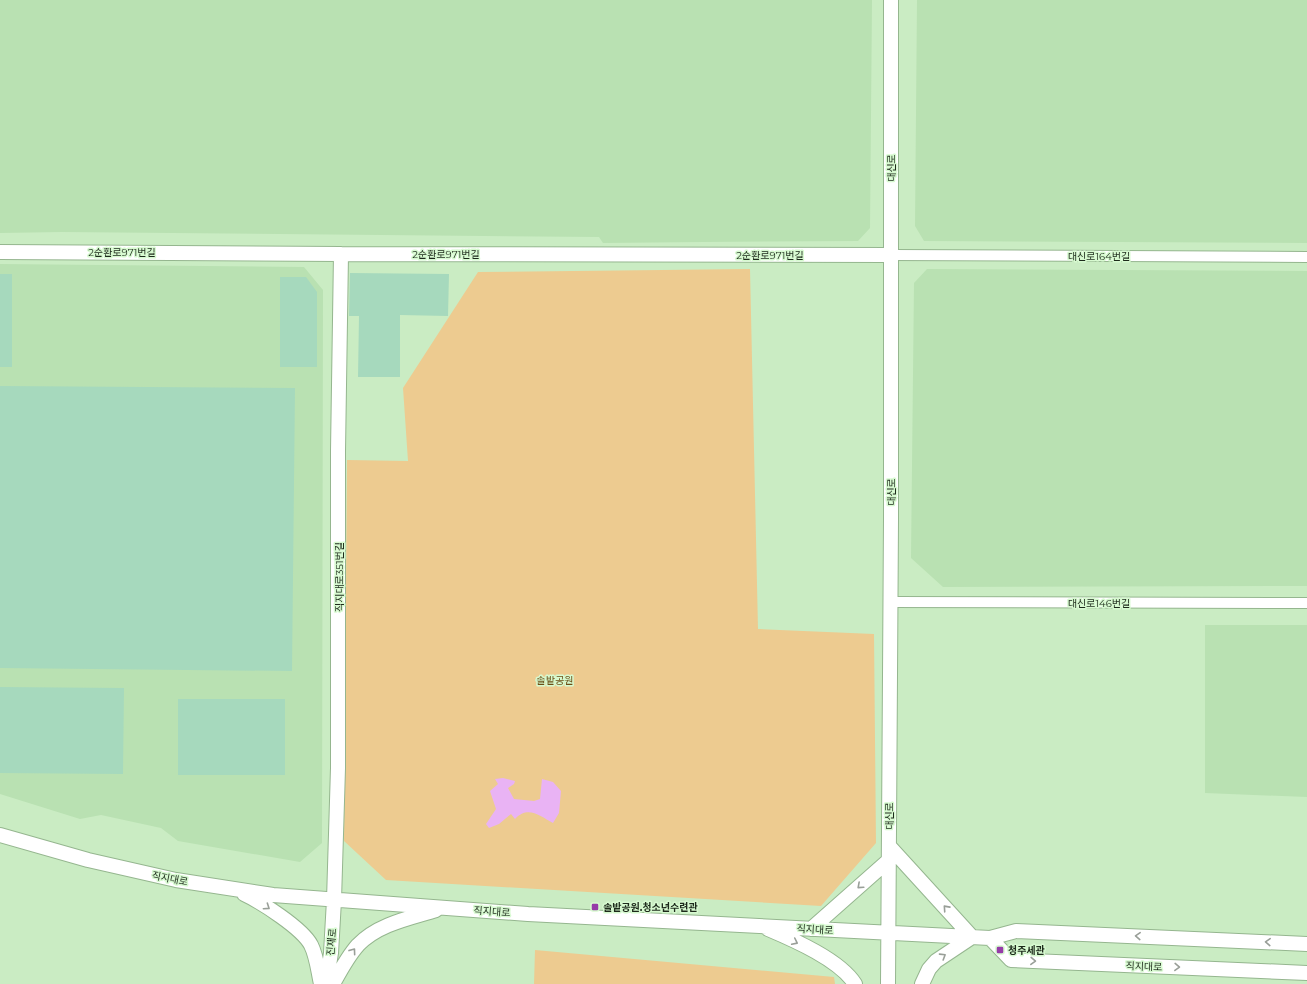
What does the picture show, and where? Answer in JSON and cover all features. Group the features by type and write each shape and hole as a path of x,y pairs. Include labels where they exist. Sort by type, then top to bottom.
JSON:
{"street":[{"name":"대신로","path":"888,984 891,602 891,0"},
{"name":"2순환로971번길","path":"0,252 891,255"},
{"name":"직지대로351번길","path":"334,900 338,768 338,451 341,254"},
{"name":"대신로164번길","path":"891,255 1307,257"},
{"name":"대신로146번길","path":"891,602 1307,603"},
{"name":"직지대로","path":"0,836 88,860 176,880 273,895 528,914 990,938 1016,931 1307,944"},
{"path":"889,846 972,937 936,961 929,969 922,984"},
{"path":"811,929 889,860"},
{"path":"233,888 261,904 302,934 310,944 315,955 320,984"},
{"name":"진재로","path":"326,984 331,953 334,900"},
{"path":"332,984 357,946 370,934 392,924 443,908"},
{"path":"760,926 809,949 840,967 850,976 855,984"},
{"name":"직지대로","path":"990,938 1011,960 1307,973"}],"shaded area":[{"path":"0,0 872,0 870,228 858,241 603,243 599,237 62,232 0,233"},
{"path":"917,0 1307,0 1307,243 924,241 915,226"},
{"path":"0,264 304,267 323,290 322,843 300,862 178,841 161,828 101,815 80,819 0,794"},
{"path":"927,269 1307,271 1307,586 943,587 911,558 914,283"},
{"path":"1205,625 1307,625 1307,797 1205,793"},
{"path":"503,778 515,781 514,784 508,788 514,799 534,801 540,799 542,779 553,782 561,791 559,813 553,823 539,815 529,812 520,815 515,819 511,814 499,824 489,828 486,824 496,809 490,791 498,784 495,779"}],"green space":[{"name":"솔밭공원","path":"750,269 758,629 874,634 876,843 821,906 386,880 344,841 347,460 408,461 403,388 478,272"},
{"path":"535,950 834,977 835,984 534,984"}],"building":[{"path":"350,273 449,274 448,316 400,315 400,377 358,377 359,316 349,316"},
{"path":"0,274 12,274 12,367 0,367"},
{"path":"280,277 306,277 317,292 317,367 280,367"},
{"path":"0,386 295,388 292,671 0,668"},
{"path":"0,687 124,688 123,774 0,773"},
{"path":"178,699 285,699 285,775 178,775"}],"place":[{"name":"솔밭공원.청소년수련관","path":"595,907"},
{"name":"청주세관","path":"1000,950"}]}
